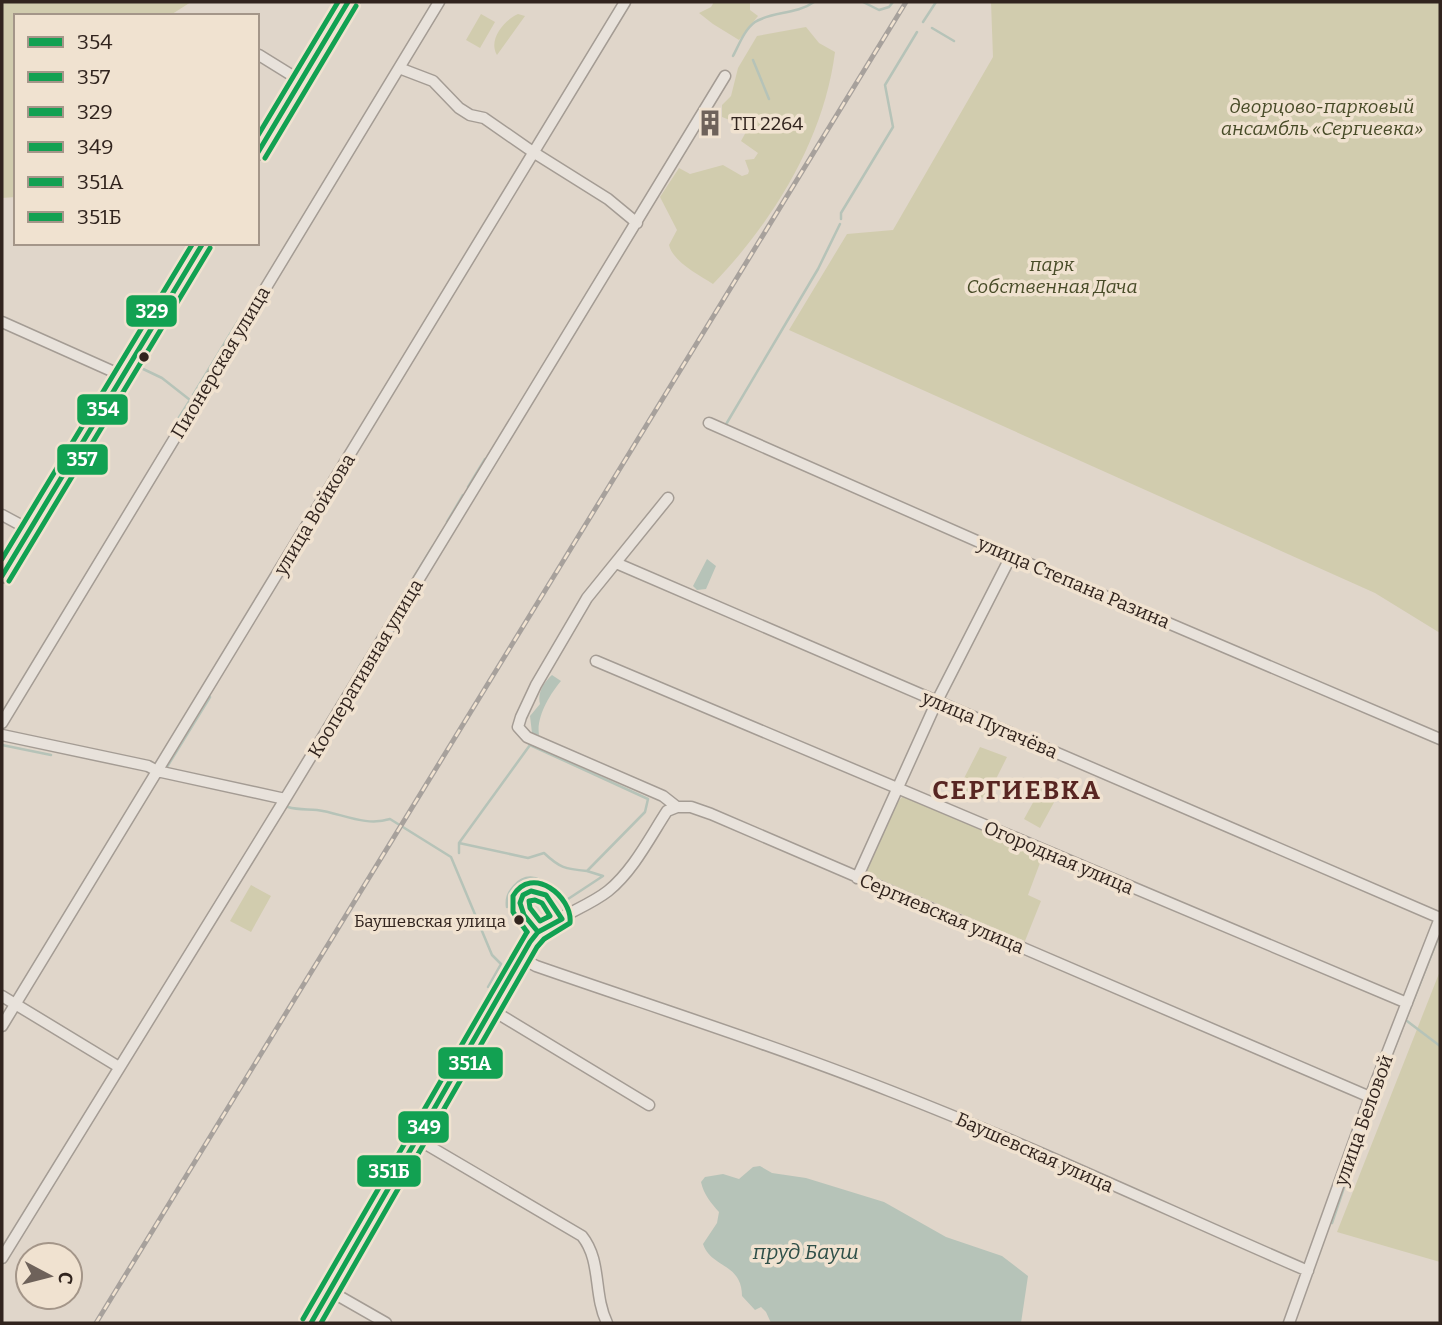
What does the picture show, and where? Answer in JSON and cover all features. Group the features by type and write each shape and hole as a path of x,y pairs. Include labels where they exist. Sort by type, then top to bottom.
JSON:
{"street":[{"path":"259,150 348,2"},
{"name":"Пионерская улица","path":"2,723 439,2"},
{"name":"улица Войкова","path":"2,1026 625,2"},
{"path":"259,55 301,80"},
{"path":"399,68 433,81 459,108 470,115 484,118 608,199 637,223"},
{"name":"Кооперативная улица","path":"2,1258 725,76"},
{"path":"2,576 202,245"},
{"path":"2,322 123,376"},
{"name":"улица Степана Разина","path":"709,423 1011,556 1440,739"},
{"path":"617,563 634,537 668,498"},
{"path":"2,515 30,530"},
{"path":"857,878 937,701 1011,556"},
{"name":"улица Пугачёва","path":"617,563 1440,918"},
{"name":"Сергиевская улица","path":"617,563 599,582 580,609 536,685 519,727 527,737 663,796 677,807 691,807 711,814 1370,1097"},
{"name":"Огородная улица","path":"596,661 1407,1003"},
{"path":"2,735 285,799"},
{"path":"311,1323 538,932 582,909 611,889 667,811 677,807"},
{"name":"улица Беловой","path":"1289,1323 1370,1097 1440,918"},
{"name":"Баушевская улица","path":"521,958 536,966 810,1060 996,1133 1308,1271"},
{"path":"2,996 119,1067"},
{"path":"492,1010 649,1105"},
{"path":"417,1139 582,1236 593,1255 599,1303 607,1323"},
{"path":"330,1291 386,1323"}],"green space":[{"path":"2,2 191,2 172,14 14,14 14,197 2,198"},
{"path":"714,2 750,2 750,10 758,16 739,40 699,13 711,7"},
{"name":"парк Собственная Дача","path":"991,2 1440,2 1440,633 1375,593 789,330 847,234 893,230 993,57"},
{"path":"481,14 495,22 480,48 466,40"},
{"path":"518,14 525,16 497,55 494,43 498,32 507,21"},
{"path":"806,27 819,43 835,52 820,116 792,177 775,206 756,234 713,284 687,268 671,251 669,245 677,230 660,197 679,168 690,174 723,165 742,176 748,174 745,160 754,159 758,153 741,141 746,132 740,124 722,117 722,105 731,96 738,68 757,36"},
{"path":"980,747 1007,757 986,799 959,788"},
{"path":"1042,786 1058,795 1040,828 1024,819"},
{"path":"902,797 914,799 1043,855 1028,895 1041,901 1025,941 865,873 893,808"},
{"path":"251,885 271,896 251,932 230,921"},
{"path":"1440,971 1440,1262 1337,1232"}],"water":[{"path":"707,559 716,566 706,589 697,590 693,586"},
{"path":"552,675 561,681 542,713 539,735 532,733 530,716 540,704 542,688"},
{"name":"пруд Бауш","path":"760,1166 772,1173 806,1178 884,1202 946,1237 1002,1256 1028,1276 1021,1323 771,1323 761,1307 755,1310 742,1296 741,1285 732,1271 712,1258 703,1244 717,1223 719,1212 706,1195 701,1182 705,1177 723,1174 739,1179 753,1167"}],"waterway":[{"path":"343,29 360,2"},
{"path":"733,56 745,33 755,22 800,9 814,2"},
{"path":"863,2 879,10 889,7 893,2"},
{"path":"923,22 936,2"},
{"path":"932,28 954,41"},
{"path":"841,219 841,213 893,127 885,85 917,32"},
{"path":"753,60 769,99"},
{"path":"725,426 818,269 840,224"},
{"path":"193,395 238,321"},
{"path":"139,367 162,378 190,400 178,419"},
{"path":"194,415 205,397"},
{"path":"468,487 485,459"},
{"path":"447,522 463,495"},
{"path":"438,538 442,531"},
{"path":"414,577 433,546"},
{"path":"399,601 410,584"},
{"path":"392,615 396,606"},
{"path":"359,667 380,635"},
{"path":"167,767 210,697"},
{"path":"2,745 51,755"},
{"path":"459,843 530,745 648,799 645,812 587,871 563,867 544,853 528,858 459,843 459,853"},
{"path":"288,807 362,820 390,819 451,857 492,955 501,964 488,987"},
{"path":"507,907 509,893 521,880 541,880 565,901 603,876 587,871"},
{"path":"1332,1223 1379,1094 1379,1087 1440,933"},
{"path":"1407,1021 1440,1046"}],"railway":[{"path":"96,1323 906,2"}],"transit line":[{"name":"329","path":"259,134 338,2"},
{"name":"354","path":"259,151 348,2"},
{"name":"357","path":"265,158 356,6"},
{"name":"329","path":"2,559 192,245"},
{"name":"354","path":"2,576 202,245"},
{"name":"357","path":"9,581 210,248"},
{"name":"351А","path":"321,1323 537,947 544,939 570,923 565,903 550,888 540,884 530,883 521,887 513,896 513,912 527,932"},
{"name":"349","path":"531,891 546,895 562,919 538,932 524,915 520,903 523,895 531,891"},
{"name":"351Б","path":"535,900 542,903 550,916 540,921 530,908 529,901 535,900"},
{"name":"351Б","path":"303,1319 527,932"},
{"name":"349","path":"311,1323 538,932"}],"place":[{"name":"ТП 2264","path":"710,123"},
{"name":"Баушевская улица","path":"519,920"}],"district":[{"name":"СЕРГИЕВКА","path":"1017,790"}],"park label":[{"name":"дворцово-парковый ансамбль «Сергиевка»","path":"1322,117"}]}
